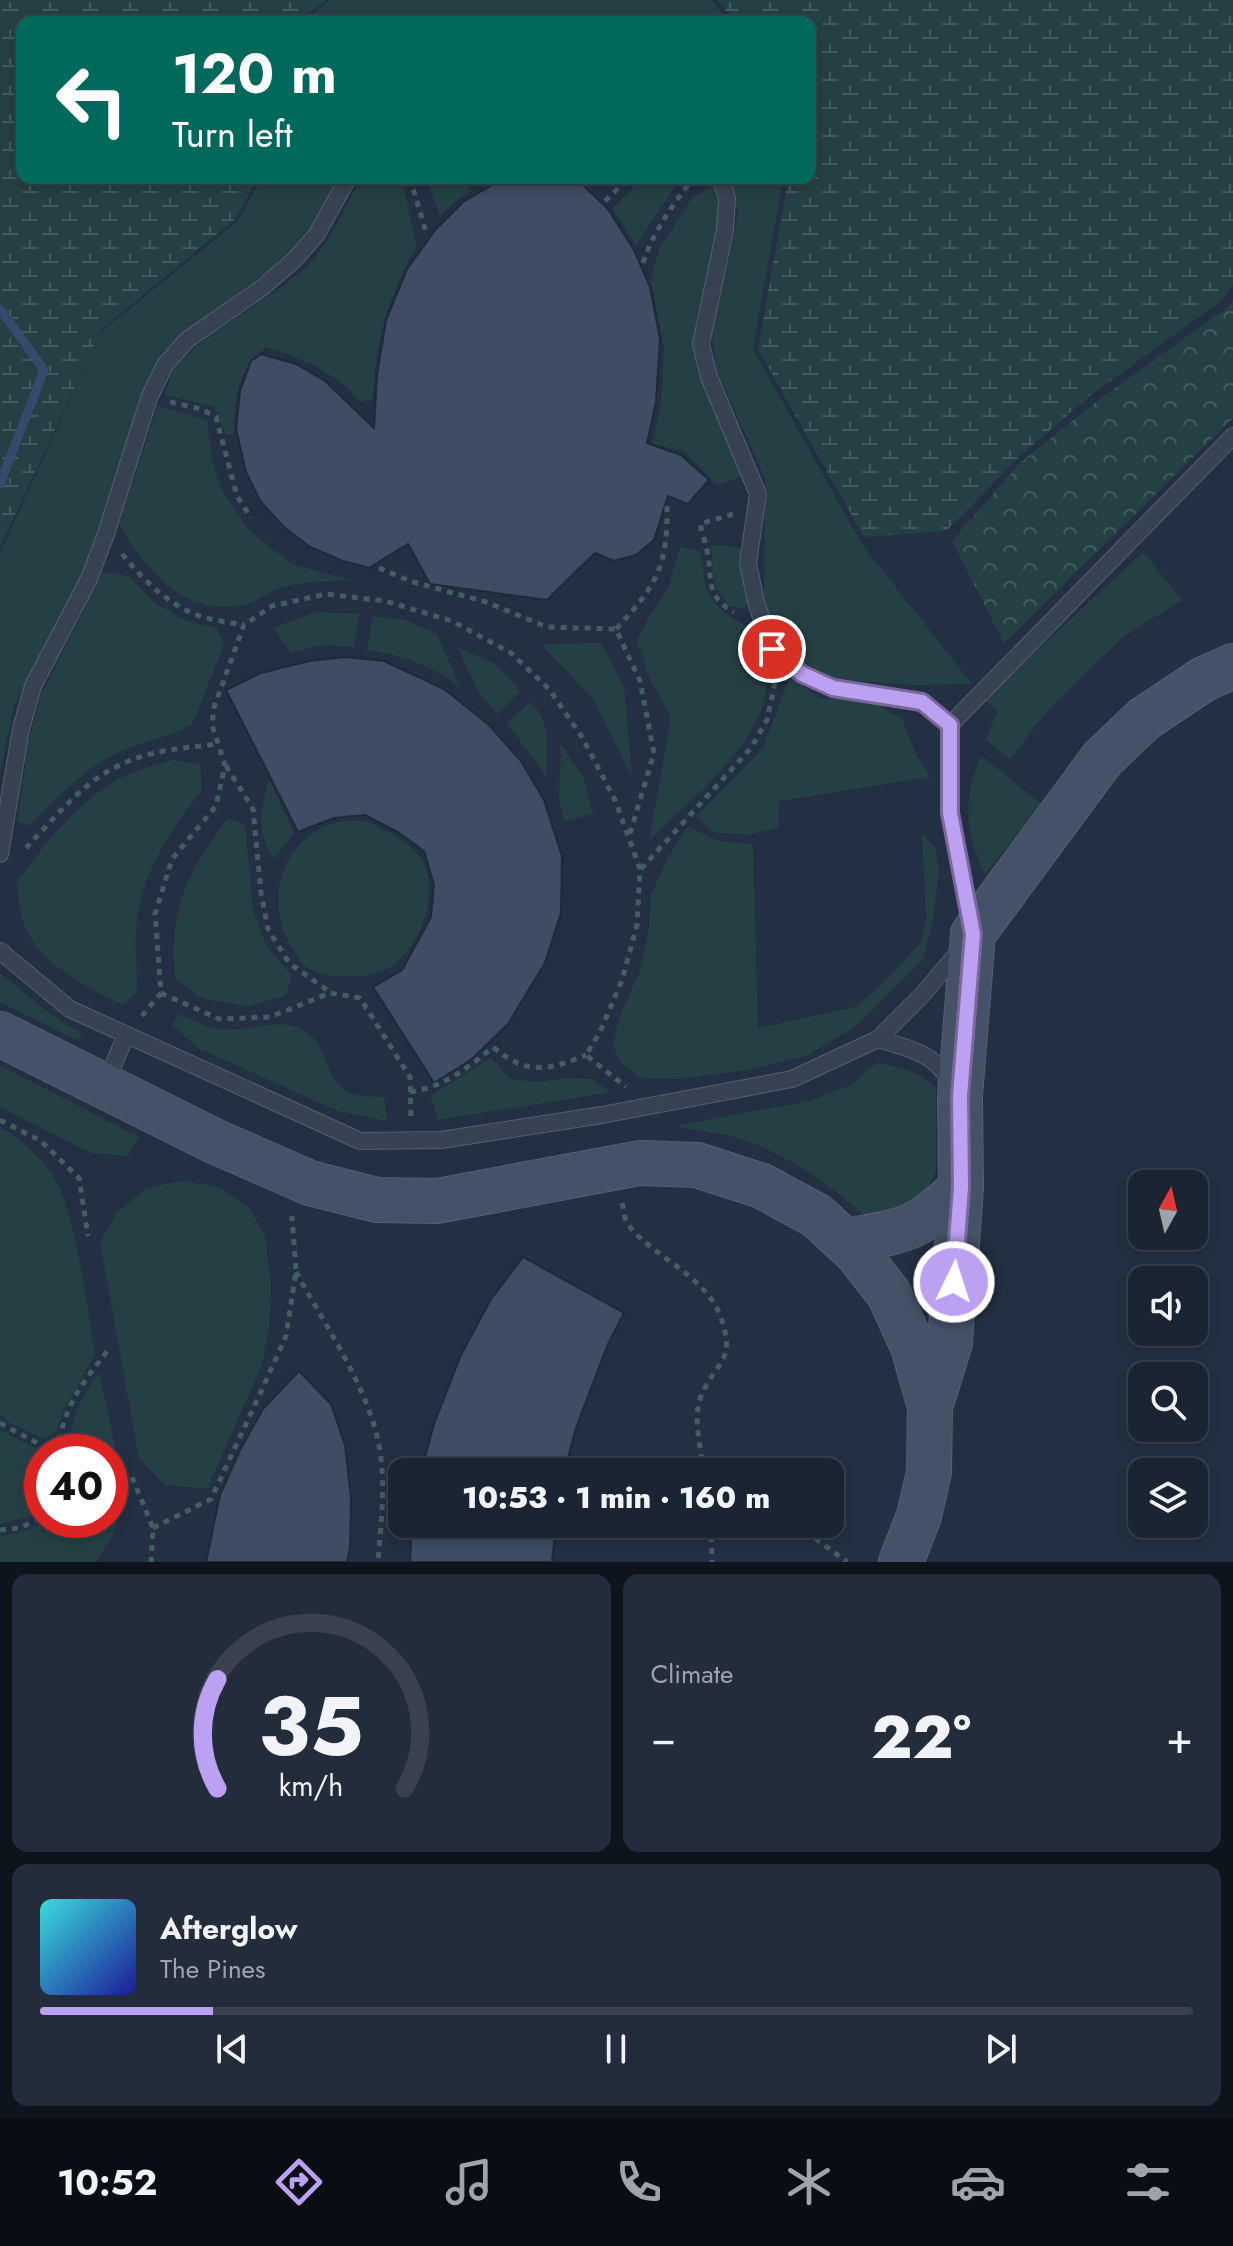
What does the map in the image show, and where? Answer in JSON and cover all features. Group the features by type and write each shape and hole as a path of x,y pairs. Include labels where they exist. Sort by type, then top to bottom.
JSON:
{"street":[{"path":"901,1559 919,1516 929,1472 930,1407 950,1343 961,1187 960,1096 973,934 1102,759 1144,719 1204,679 1233,666"},
{"path":"0,1034 214,1141 310,1183 377,1200 437,1201 640,1163 697,1165 762,1186 817,1216 845,1241 889,1294 913,1347 930,1407"},
{"path":"845,1241 906,1231 936,1213 961,1187"}],"lane":[{"path":"0,854 21,729 33,686 89,579 149,398 165,365 187,340 263,287 294,260 317,234 345,184"},
{"path":"723,184 727,199 725,230 701,344 709,377 758,494 748,563 756,602 772,649 802,674 833,688 922,702 950,725"},
{"path":"0,951 70,1009 360,1141 441,1140 651,1106 792,1079 878,1039 923,994 973,934 950,813 950,725 1233,436"},
{"path":"104,1086 126,1035"},
{"path":"878,1039 922,1052 943,1069 960,1096"}],"path":[{"path":"412,184 426,232"},
{"path":"605,201 623,184"},
{"path":"643,263 667,213 689,184"},
{"path":"149,398 201,409 216,417 237,496 251,518"},
{"path":"379,568 410,581 486,602 547,627 616,629 646,597 661,565 668,539 667,505"},
{"path":"106,534 138,574 164,597 196,615 244,625"},
{"path":"410,1092 431,1089 463,1071 493,1047 510,1061 534,1069 559,1066 586,1055 600,1032 622,980 637,925 640,869 615,800 582,737 549,689 511,653 452,621 385,601 326,594 272,606 244,625 214,707 212,725 225,765 253,809 261,893 268,929 289,963 330,993 360,998 410,1077 410,1092 412,1141"},
{"path":"616,629 640,681 654,753 629,838"},
{"path":"640,869 700,800 751,748 767,720 775,687 772,649"},
{"path":"20,854 81,791 119,765 162,750 218,744"},
{"path":"126,1035 161,993 155,914 172,859 216,806 225,765"},
{"path":"161,993 219,1019 270,1017 330,993"},
{"path":"586,1055 651,1106"},
{"path":"0,1120 41,1141 79,1178 88,1236"},
{"path":"621,1199 627,1224 706,1293 719,1314 728,1348 723,1363 700,1400 697,1419 702,1458"},
{"path":"153,1528 211,1499 286,1336 296,1271 292,1211"},
{"path":"296,1271 366,1401 379,1446 382,1509 378,1562"},
{"path":"59,1434 74,1394 109,1349"},
{"path":"0,1423 24,1436"},
{"path":"132,1477 153,1528 151,1562"},
{"path":"0,1530 24,1526"},
{"path":"712,1538 712,1562"},
{"path":"815,1538 847,1562"}],"green space":[{"path":"0,0 326,0 309,16 16,16 16,184 255,184 235,219 102,329 0,547"},
{"path":"330,0 711,0 724,16 312,16"},
{"path":"717,0 1233,0 1233,285 1222,300 1091,395 1021,455 946,531 864,537 758,349 786,184 816,184 816,16 731,16"},
{"path":"258,184 336,184 315,222 273,267 200,321 163,354 141,394 101,525 79,580 14,706 0,772 0,553 101,332 238,221"},
{"path":"358,184 402,184 417,246 385,320 373,399 360,402 329,374 266,347 248,366 239,386 234,433 226,435 214,407 165,395 174,370 189,354 305,268 336,225"},
{"path":"428,184 466,184 471,192 458,199 440,216"},
{"path":"636,184 677,184 636,245 613,209"},
{"path":"730,184 782,184 753,349 861,543 972,684 913,685 834,679 791,655 764,606 765,478 717,372 712,334 738,214"},
{"path":"714,186 721,221 698,314 694,350 705,390 742,476 717,485 685,452 652,443 661,403 664,347 651,282 659,249 693,196"},
{"path":"1233,300 1233,418 1004,643 952,541 1020,463 1097,401 1228,307"},
{"path":"158,406 207,420 212,459 221,489 249,530 291,564 350,580 291,585 244,605 222,607 202,604 169,587 142,558 119,524"},
{"path":"711,546 732,546 743,550 742,581 750,595 745,608 729,606 715,586"},
{"path":"680,547 700,551 705,586 711,598 729,615 758,632 767,684 760,713 735,754 649,841 671,717 649,677 637,640 668,589"},
{"path":"1143,552 1182,600 1124,636 1051,706 1010,759 986,740 997,712 984,699"},
{"path":"103,572 129,576 155,603 187,621 217,628 224,644 192,725 130,747 95,766 28,826 17,821 29,740 41,695"},
{"path":"316,612 359,614 354,647 320,645 291,653 274,628"},
{"path":"373,616 405,620 437,634 460,687 416,662 367,650"},
{"path":"601,643 624,687 632,777 593,699 541,644"},
{"path":"457,647 495,664 520,691 498,714 479,693"},
{"path":"789,678 821,698 873,702 902,719 916,754 930,777 779,801 778,828 746,835 713,832 697,816 763,748"},
{"path":"530,702 545,726 546,776 507,723"},
{"path":"561,745 584,779 593,814 565,821 559,801"},
{"path":"981,756 1041,804 985,875 973,845 968,816 971,787"},
{"path":"173,760 200,764 202,790 168,838 143,890 136,930 137,992 123,1005 65,972 40,950 23,922 16,884 66,821 97,793 132,773"},
{"path":"269,779 294,833 274,859 264,838 261,820"},
{"path":"228,818 245,825 253,910 266,946 292,976 286,995 249,1006 204,999 175,979 175,933 184,893 201,856"},
{"path":"367,821 394,835 418,854 428,876 425,916 408,950 385,970 356,976 322,974 303,964 285,933 279,915 281,878 298,846 313,833 334,823"},
{"path":"688,827 718,841 753,844 758,1028 855,1007 884,983 920,944 926,919 922,835 935,847 939,870 933,918 923,960 856,1026 808,1055 748,1070 678,1079 642,1078 620,1062 613,1043 620,1016 639,973 649,929 651,895 667,859"},
{"path":"0,973 54,1017 81,1033 79,1041 0,1002"},
{"path":"178,1014 225,1030 283,1024 305,1031 313,1037 343,1089 356,1095 384,1097 387,1121 338,1111 198,1048 172,1025"},
{"path":"491,1058 510,1079 540,1082 565,1078 591,1079 611,1092 438,1120 431,1096"},
{"path":"877,1063 909,1071 936,1088 936,1171 921,1202 871,1221 824,1183 773,1152 735,1137 674,1126 809,1101 851,1085"},
{"path":"0,1065 139,1137 127,1156 91,1153 0,1107"},
{"path":"0,1128 35,1154 60,1189 77,1249 95,1354 63,1411 56,1432 33,1434 10,1423 0,1414"},
{"path":"182,1181 219,1187 249,1208 265,1235 271,1286 269,1328 262,1364 207,1489 165,1485 139,1458 100,1242 116,1214 146,1188"},
{"path":"99,1372 112,1434 70,1434 87,1392"},
{"path":"0,1430 24,1442 24,1518 0,1524"},
{"path":"24,1531 24,1538 111,1538 96,1562 0,1562 0,1535"}],"building":[{"path":"494,184 582,184 608,209 634,250 650,287 660,339 656,402 647,443 681,455 709,480 688,504 668,496 654,540 636,555 614,561 595,553 547,600 430,584 408,544 369,568 310,547 284,527 260,501 246,472 236,429 240,391 251,361 261,354 296,364 325,381 374,428 377,375 386,320 407,269 436,229 463,202"},
{"path":"346,657 384,661 444,689 488,724 521,761 544,800 562,856 561,913 545,963 508,1024 472,1059 434,1083 373,987 402,970 431,917 434,885 424,851 398,832 365,815 334,818 298,832 226,690 261,673 309,661"},
{"path":"523,1257 624,1313 608,1344 568,1458 425,1458 434,1424 461,1355 491,1299"},
{"path":"299,1371 331,1404 345,1445 351,1498 347,1562 206,1562 220,1495 240,1450 263,1409"},
{"path":"411,1538 555,1538 552,1562 410,1562"}],"waterway":[{"path":"0,309 44,370 0,484"}],"route":[{"path":"772,649 802,674 833,688 922,702 950,725 950,813 973,934 960,1096 961,1187 954,1282"}]}
